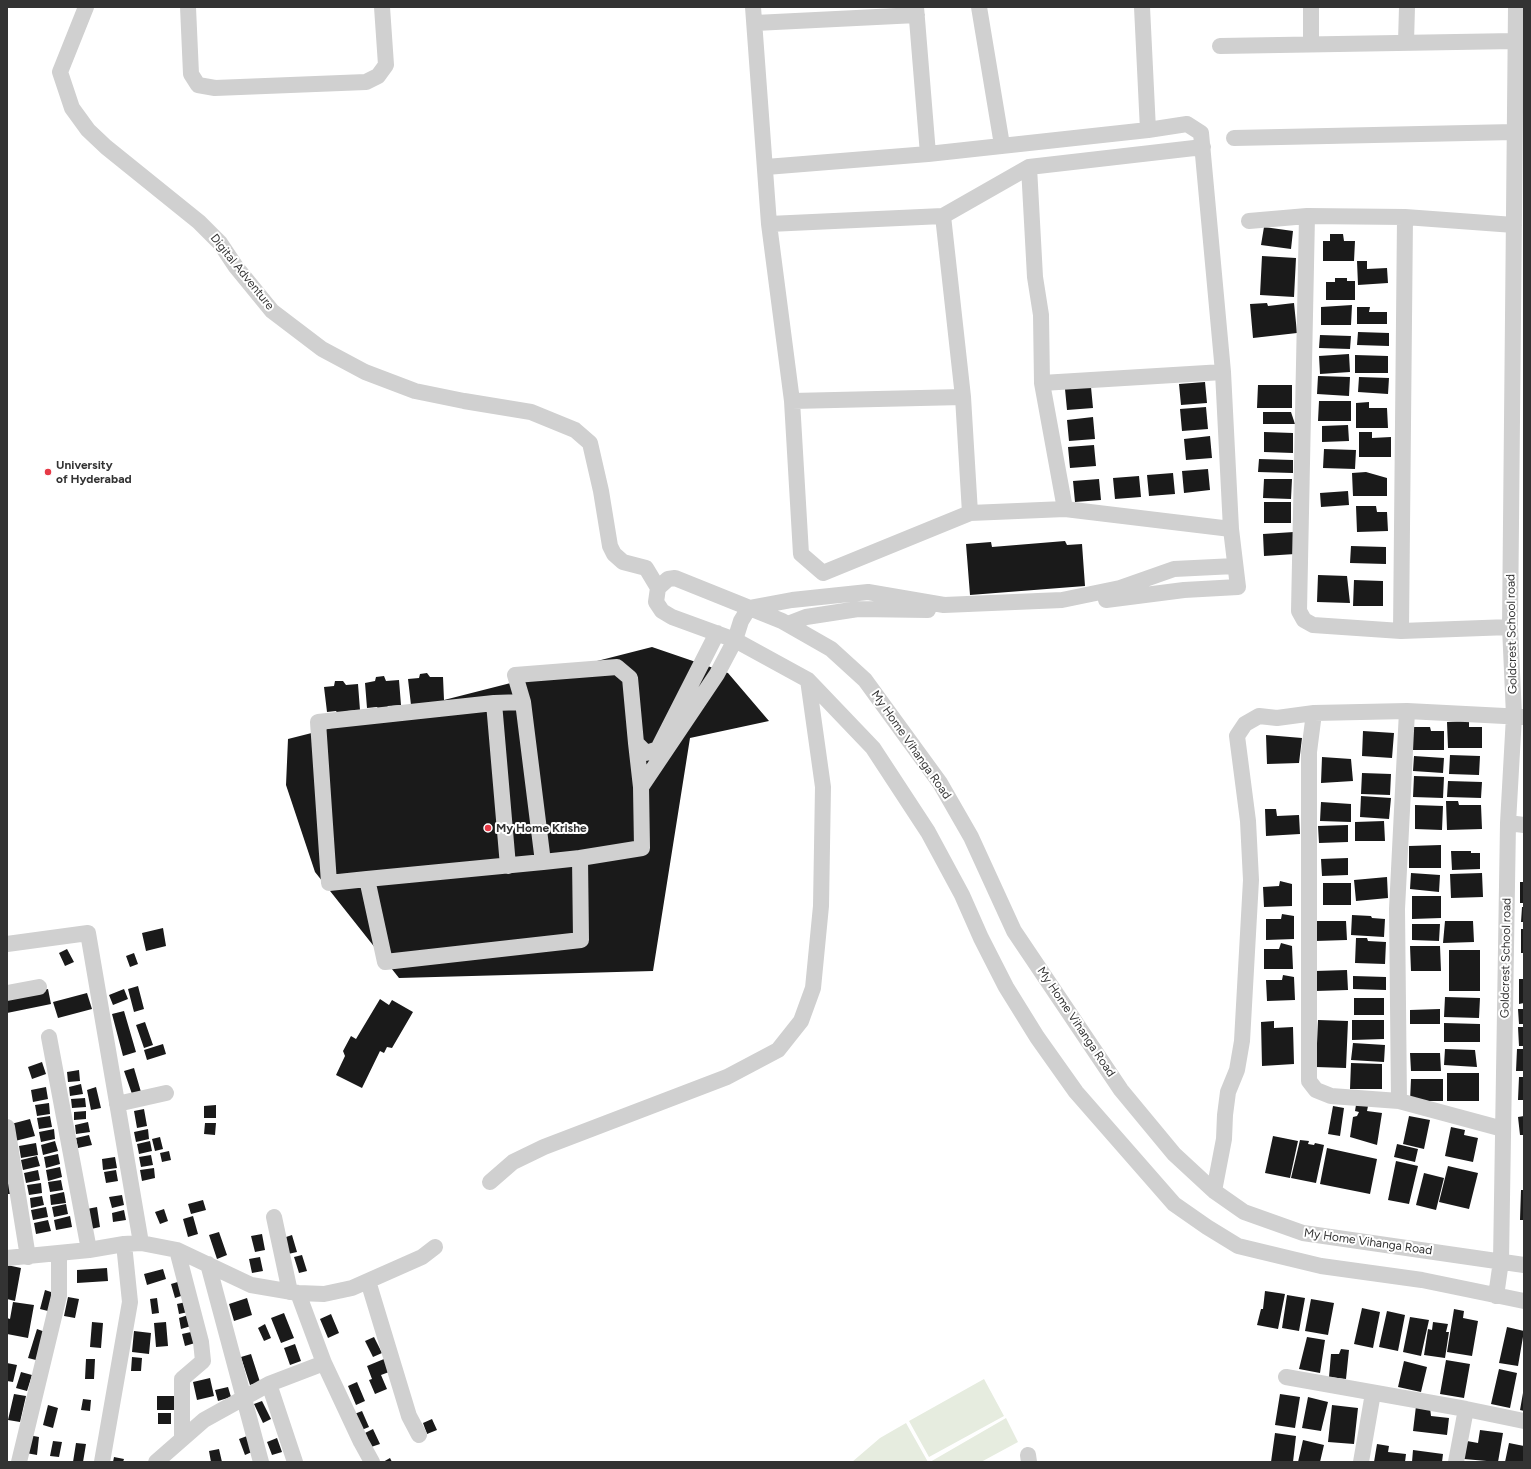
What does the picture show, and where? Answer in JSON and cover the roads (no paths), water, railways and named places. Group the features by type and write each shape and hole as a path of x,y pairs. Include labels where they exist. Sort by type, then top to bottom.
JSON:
{"street":[{"name":"Digital Adventure","path":"86,7 60,72 72,108 88,130 106,147 199,222 220,242 236,267 272,311 322,350 365,372 415,391 531,412 575,430 590,443 600,485 610,546 614,554 623,562 646,568 658,588"},
{"path":"188,7 191,74 198,85 215,88 366,82 378,76 386,65 382,7"},
{"path":"979,7 1002,146"},
{"path":"1142,7 1148,130"},
{"path":"1311,7 1311,44"},
{"path":"1406,42 1407,7"},
{"name":"Goldcrest School road","path":"1496,1296 1501,1261 1503,1129 1519,716 1510,627 1519,289 1514,225 1514,132 1519,96 1515,40 1516,7"},
{"path":"928,154 917,11 754,15 769,224 792,401 801,554 823,573 970,513 1065,509 1231,529"},
{"path":"1220,46 1515,40"},
{"path":"766,167 928,154 1148,130 1187,124 1201,133 1204,147 1223,372 1231,529 1238,587 1184,590 1022,612 858,608 817,615 788,624"},
{"path":"1234,138 1514,132"},
{"path":"769,224 943,216 1029,167 1204,147"},
{"path":"1029,167 1035,277 1041,315 1042,383 1065,509"},
{"path":"943,216 963,397 970,513"},
{"path":"1249,221 1307,216 1405,217 1514,225"},
{"path":"1307,216 1299,611 1304,620 1314,625 1401,631 1510,627"},
{"path":"1401,631 1405,217"},
{"path":"1042,383 1223,372"},
{"path":"792,401 963,397"},
{"path":"641,787 717,674 735,640 741,621 749,608 792,600 868,592 944,605 1062,600 1120,588 1174,569 1235,566"},
{"name":"My Home Vihanga Road","path":"658,588 668,579 675,578 788,624 831,648 865,680 940,783 971,837 1014,931 1117,1084 1174,1154 1214,1191 1244,1212 1303,1233 1524,1264"},
{"path":"658,588 656,602 662,611 672,617 735,640 808,680 873,748 928,832 962,895 981,938 1006,987 1042,1044 1076,1092 1174,1204 1207,1228 1238,1246 1321,1266 1422,1280 1524,1301"},
{"path":"636,743 646,753 658,748 717,633"},
{"path":"523,702 494,703 318,722 329,883 508,866 580,858 642,848 641,787 630,678 617,668 515,675 523,702 543,862"},
{"path":"490,1182 513,1162 544,1147 727,1077 778,1050 800,1020 813,988 821,906 823,787 808,680"},
{"path":"494,703 508,866"},
{"path":"1214,1191 1224,1140 1224,1115 1228,1092 1237,1070 1242,1041 1250,911 1251,880 1248,821 1237,736 1246,724 1259,716 1277,718 1314,713 1407,711 1519,716"},
{"path":"1399,1101 1397,909 1407,711"},
{"path":"1314,713 1309,752 1309,1081 1316,1090 1331,1096 1399,1101 1503,1129"},
{"path":"367,879 385,962 581,940 580,858"},
{"path":"7,944 88,933 141,1243"},
{"path":"7,993 40,987"},
{"path":"48,1037 89,1250"},
{"path":"117,1104 166,1094"},
{"path":"7,1127 28,1257"},
{"path":"274,1217 294,1292 324,1363 372,1462"},
{"path":"7,1258 28,1257 141,1243 177,1250 252,1285 294,1292 324,1294 352,1288 422,1257 435,1247"},
{"path":"102,1462 130,1302 124,1244"},
{"path":"177,1250 204,1361 182,1379 182,1439"},
{"path":"19,1462 59,1296 59,1253"},
{"path":"208,1264 260,1462"},
{"path":"368,1281 409,1416 419,1435"},
{"path":"156,1462 204,1420 268,1384 324,1363"},
{"path":"1286,1377 1466,1408 1524,1421"},
{"path":"268,1384 295,1462"},
{"path":"1361,1462 1373,1392"},
{"path":"1456,1462 1466,1408"}],"place":[{"name":"University of Hyderabad","path":"48,472"},
{"name":"My Home Krishe","path":"488,828"}]}
